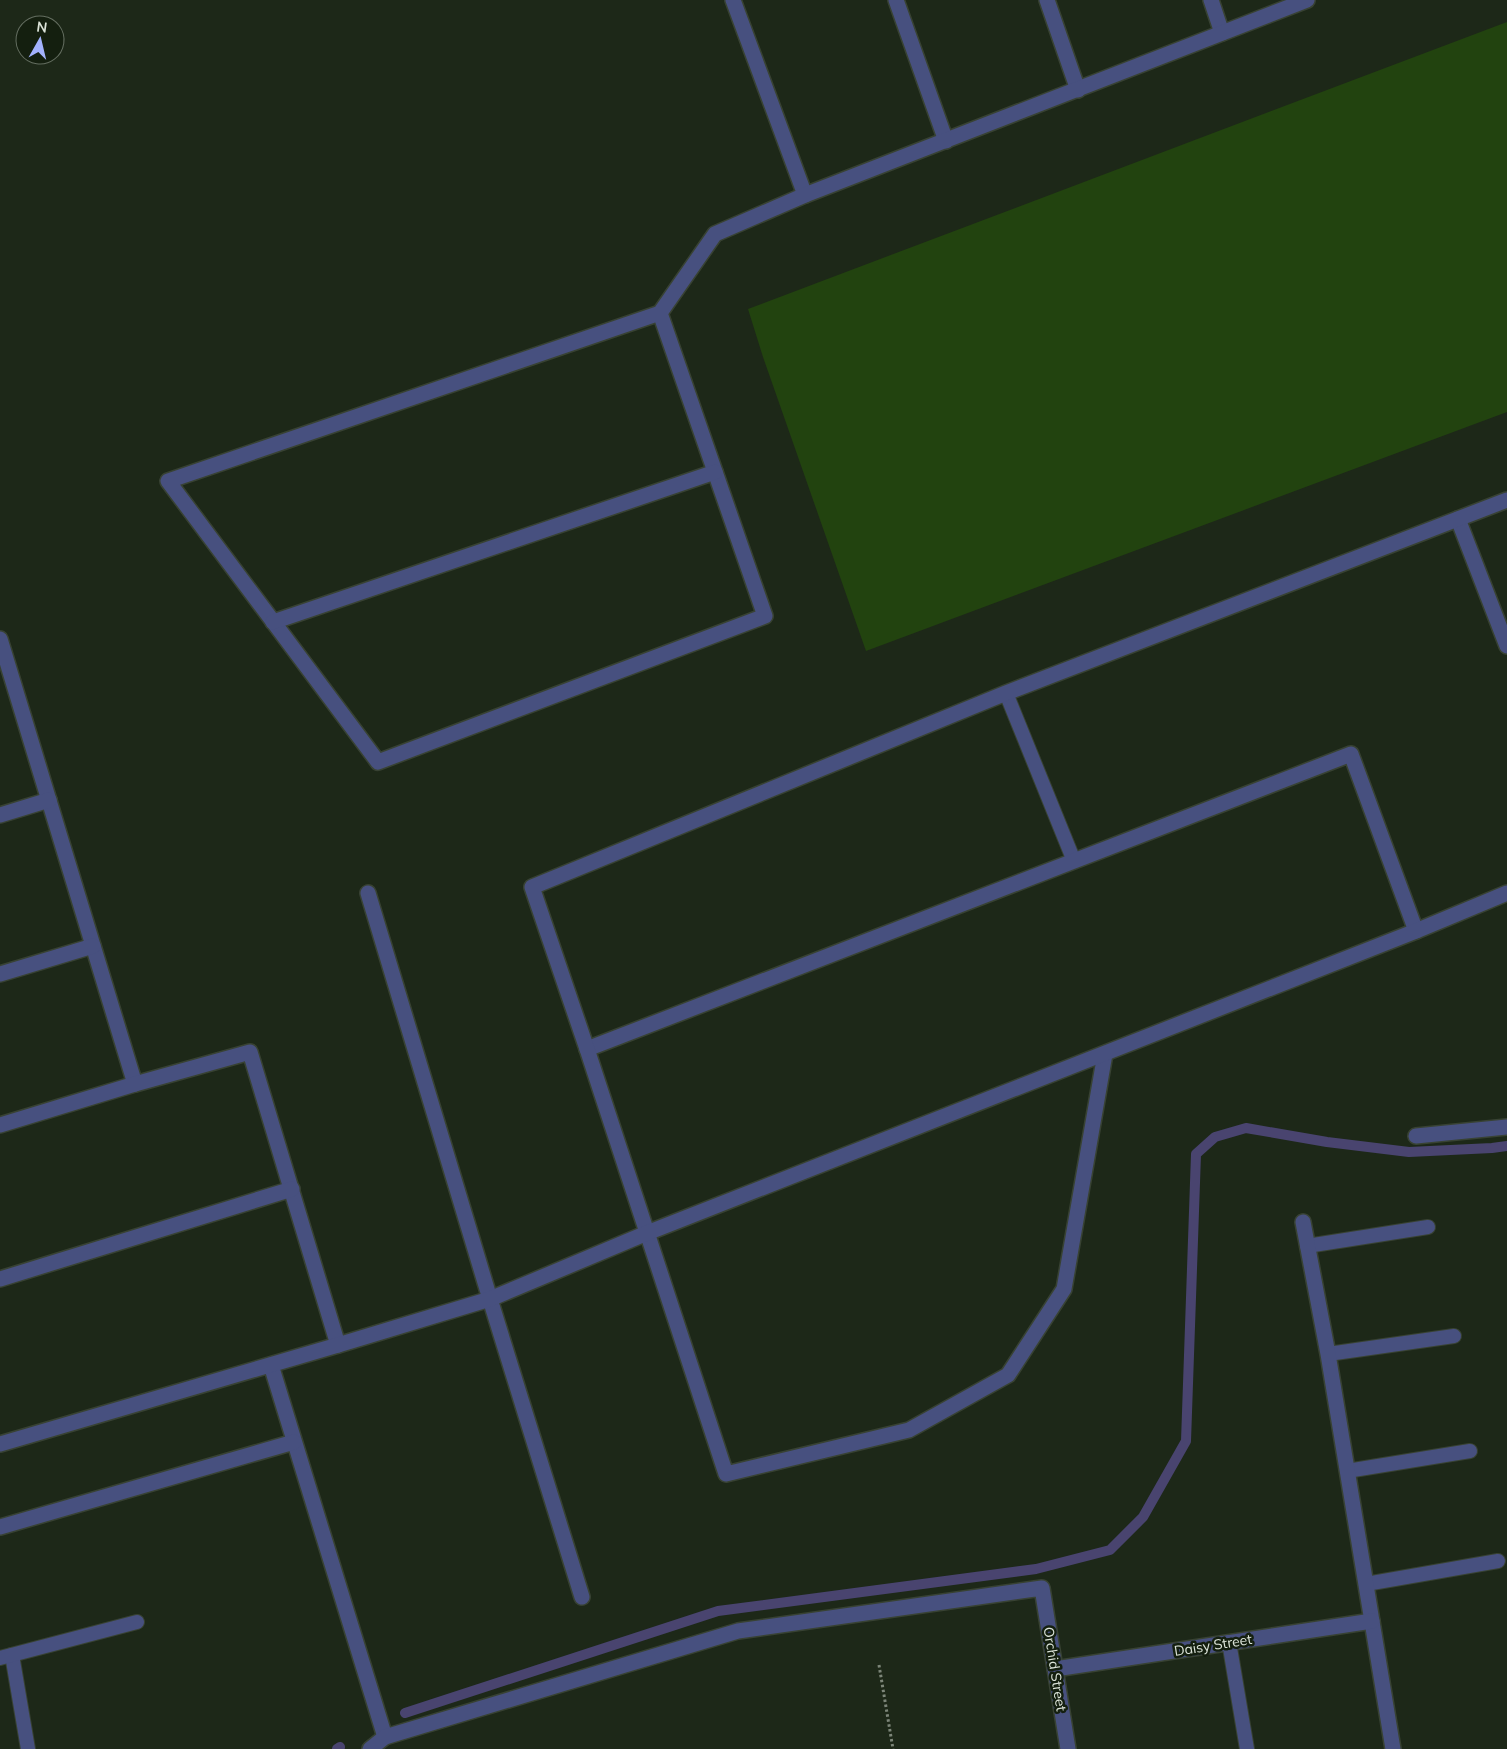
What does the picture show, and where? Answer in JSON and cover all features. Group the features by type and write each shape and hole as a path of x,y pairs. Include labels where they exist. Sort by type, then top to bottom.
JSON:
{"street":[{"path":"733,0 805,195"},
{"path":"896,0 946,141"},
{"path":"1047,0 1078,90"},
{"path":"1210,0 1222,33"},
{"path":"660,313 765,616 378,762 168,481 660,313 715,234 805,195 1307,0"},
{"path":"272,622 715,472"},
{"path":"1105,1054 1064,1289 1008,1375 909,1430 726,1474 532,887 1006,693 1507,500"},
{"path":"1458,519 1507,646"},
{"path":"0,639 3,660 49,800 135,1084"},
{"path":"587,1049 1351,754 1416,931"},
{"path":"0,815 49,800"},
{"path":"368,893 582,1597"},
{"path":"0,1444 338,1346 490,1299 646,1234 1416,931 1507,893"},
{"path":"0,974 93,946"},
{"path":"0,1124 250,1052 338,1346"},
{"path":"1416,1136 1507,1127"},
{"path":"0,1279 292,1189"},
{"path":"1303,1222 1328,1354 1393,1749"},
{"path":"271,1365 385,1738 370,1749"},
{"path":"0,1527 294,1442"},
{"name":"Orchid Street","path":"385,1738 738,1631 1042,1588 1068,1749"},
{"name":"Daisy Street","path":"1055,1669 1372,1621"}],"lane":[{"path":"1006,693 1074,861"},
{"path":"1307,1246 1428,1227"},
{"path":"1328,1354 1454,1336"},
{"path":"1347,1472 1470,1451"},
{"path":"1366,1584 1498,1561"},
{"path":"28,1749 6,1657 137,1622"},
{"path":"1229,1642 1247,1749"}],"path":[{"path":"879,1665 893,1749"}],"green space":[{"path":"1507,22 1507,412 866,651 748,309"}],"waterway":[{"path":"405,1713 718,1611 1036,1569 1110,1550 1143,1517 1186,1441 1196,1154 1215,1137 1246,1128 1327,1142 1409,1152 1507,1146"}]}
